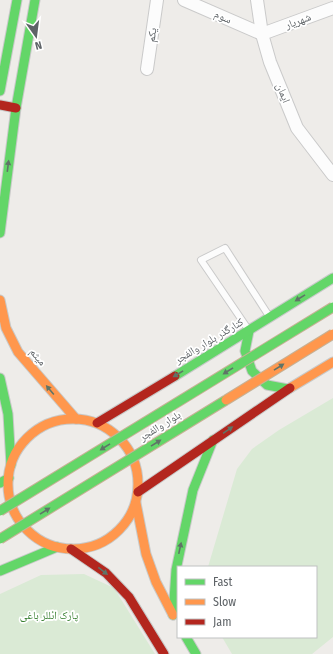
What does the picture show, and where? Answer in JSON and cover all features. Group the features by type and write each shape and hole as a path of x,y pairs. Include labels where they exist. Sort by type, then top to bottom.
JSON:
{"main road":[{"path":"0,92 17,0"},
{"path":"0,233 16,108 35,0"},
{"path":"0,105 16,108"},
{"name":"کنارگذر بلوار والفجر","path":"96,423 249,331 333,278"},
{"name":"میثم","path":"0,300 6,328 18,352 76,419"},
{"name":"بلوار والفجر","path":"0,511 333,307"},
{"path":"249,331 245,351 252,372 267,385 288,389"},
{"name":"بلوار والفجر","path":"0,539 333,334"},
{"path":"138,492 288,389 333,362"},
{"path":"0,378 8,414 11,465 9,478 11,503 23,525 44,541 57,547 71,549 88,547 109,538 118,531 129,518 136,503 139,480 135,462 126,446 113,432 96,423 76,419 59,421 43,427 29,436 18,450 11,465"},
{"path":"173,615 176,570 193,490 213,440"},
{"path":"0,483 9,478"},
{"path":"136,503 146,554 156,582 177,622"},
{"path":"0,571 57,547"},
{"path":"71,549 106,573 129,596 164,654"},
{"path":"187,638 196,654"}],"street":[{"name":"یکم","path":"147,69 157,0"},
{"name":"سوم","path":"184,0 262,34"},
{"name":"ایمان","path":"257,0 262,34 270,62 297,128 333,175"},
{"name":"شهریار","path":"262,34 333,8"}],"lane":[{"path":"249,331 201,260 225,248 270,318"}],"green space":[{"path":"333,398 333,637 312,654 232,654 223,638 317,638 317,566 208,566 237,469 252,449 279,430"},
{"name":"پارک ائللر باغی","path":"84,574 114,588 155,654 0,654 0,594 41,575"}],"traffic: fast":[{"path":"0,91 17,0"},
{"path":"0,233 16,108 35,0"},
{"path":"175,376 333,278"},
{"path":"0,511 333,307"},
{"path":"249,331 245,351 252,371 267,385 288,389"},
{"path":"0,378 8,414 11,465"},
{"path":"0,539 226,400"},
{"path":"173,615 176,570 193,490 213,440"},
{"path":"0,483 9,478"},
{"path":"0,571 57,547"},
{"path":"187,638 196,654"}],"traffic: slow":[{"path":"0,300 6,328 18,352 76,419"},
{"path":"226,400 333,334"},
{"path":"290,388 333,362"},
{"path":"73,419 98,424 119,438 133,459 138,484 133,509 119,530 98,544 73,549 48,544 27,530 13,509 8,484 13,459 27,438 48,424 73,419"},
{"path":"136,503 146,554 156,582 173,615"}],"traffic: jam":[{"path":"0,105 16,108"},
{"path":"97,423 175,376"},
{"path":"138,492 290,388"},
{"path":"71,549 106,573 129,597 164,654"}]}
